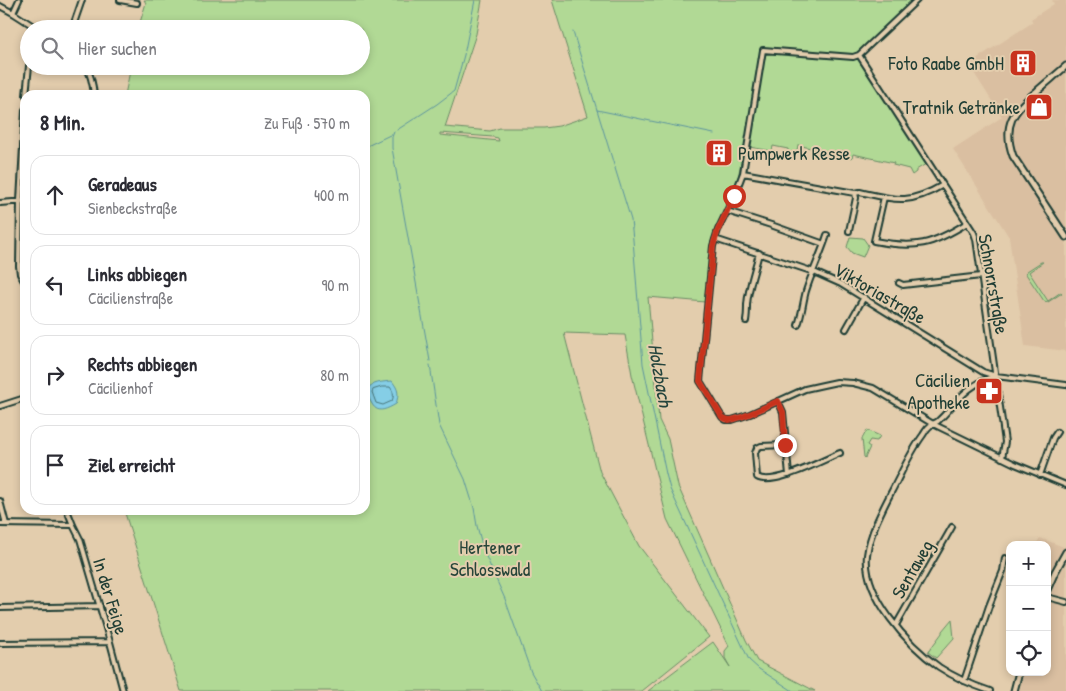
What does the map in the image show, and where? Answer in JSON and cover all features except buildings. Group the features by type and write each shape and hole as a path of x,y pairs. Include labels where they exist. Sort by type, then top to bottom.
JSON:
{"street":[{"path":"12,13 19,0"},
{"path":"75,20 82,0"},
{"path":"120,0 138,3"},
{"path":"917,0 858,56 763,50 743,173 713,246 700,381 722,417 726,420 732,420 805,389 822,384 836,382 853,383 873,388 934,424 1002,458 1066,485"},
{"path":"0,6 24,20"},
{"name":"Schnorrstraße","path":"858,56 974,233 1005,442 1002,458"},
{"path":"1065,69 1017,110 1009,127 1008,135 1009,146 1013,156 1066,238"},
{"path":"27,90 28,75"},
{"path":"90,75 94,90"},
{"path":"743,173 899,199 913,199 929,194 943,186"},
{"path":"849,231 856,198 855,192"},
{"path":"884,197 874,241 902,246 925,243 950,234 967,223"},
{"path":"0,203 20,201"},
{"path":"727,211 824,244"},
{"path":"798,325 805,295 827,235"},
{"name":"Viktoriastraße","path":"715,240 814,272 841,284 983,372 996,376 1066,385"},
{"path":"20,244 20,274"},
{"path":"746,321 751,282 759,253"},
{"path":"900,283 903,285 981,276"},
{"path":"846,329 864,298"},
{"path":"990,691 964,681 950,673 911,642 884,609 874,591 868,574 867,556 871,540 889,496 913,449 929,426 940,420 956,401 970,389 996,376"},
{"path":"0,406 20,400"},
{"path":"778,401 783,412 789,475"},
{"path":"1040,475 1052,438 1057,432"},
{"path":"785,445 760,446 757,448 755,453 757,477 762,480 779,478 840,453"},
{"path":"0,501 6,524"},
{"name":"In der Feige","path":"69,515 80,539 123,691"},
{"path":"0,524 73,525"},
{"name":"Sentaweg","path":"896,625 952,527"},
{"path":"1049,586 1066,552"},
{"path":"964,681 1003,571 1005,558"},
{"path":"1051,598 1066,602"},
{"path":"0,608 100,606"},
{"path":"0,643 110,642"},
{"path":"1014,691 1018,676"}],"shaded area":[{"path":"1052,0 1066,0 1066,351 1025,346 1009,237 953,149 1002,117 969,65 1033,22 1031,19 1054,4"},
{"path":"1051,542 1064,547 1051,573"},
{"path":"1066,560 1066,691 1019,691 1023,676 1051,676 1051,592"}],"green space":[{"name":"Hertener Schlosswald","path":"144,0 482,0 476,34 445,127 490,131 500,128 559,126 588,116 552,0 913,0 856,54 926,164 912,175 909,169 893,165 894,163 853,154 852,158 798,145 796,155 788,153 788,149 773,146 772,151 744,146 735,189 712,241 705,302 648,297 659,420 668,439 678,486 757,661 815,691 648,691 713,642 730,667 725,658 725,651 729,646 667,519 632,375 625,335 564,333 600,472 639,546 709,637 642,691 181,691 126,515 370,515 370,90 126,90 129,75 370,75 370,20 141,20 146,3","holes":["440,133 498,138 499,141 440,135"]},
{"path":"850,237 863,238 868,245 863,257 852,253 847,247"},
{"path":"1043,262 1029,272 1048,301 1062,293 1048,302 1044,301 1026,274 1027,271"},
{"path":"867,430 880,436 877,441 870,440 867,445 870,447 865,458 862,439"},
{"path":"952,619 954,638 936,658 928,652"}],"water":[{"path":"392,381 398,392 396,404 384,410 376,409 370,400 370,386"}],"waterway":[{"path":"397,130 454,91 464,55 475,0"},
{"name":"Holzbach","path":"573,32 631,220 643,364 670,489 749,660 759,669 793,691"},
{"path":"597,110 714,134"},
{"path":"394,132 392,148 430,361"},
{"path":"370,145 393,133"},
{"path":"430,365 439,425 465,479 484,552 505,599 531,672 542,691"}],"place":[{"name":"Foto Raabe GmbH","path":"1023,63"},
{"name":"Tratnik Getränke","path":"1039,107"},
{"name":"Pumpwerk Resse","path":"719,153"},
{"name":"Cäcilien Apotheke","path":"989,391"}],"route":[{"path":"734,196 718,230 713,246 700,381 722,417 726,420 750,414 778,401 783,412 785,445"}]}
